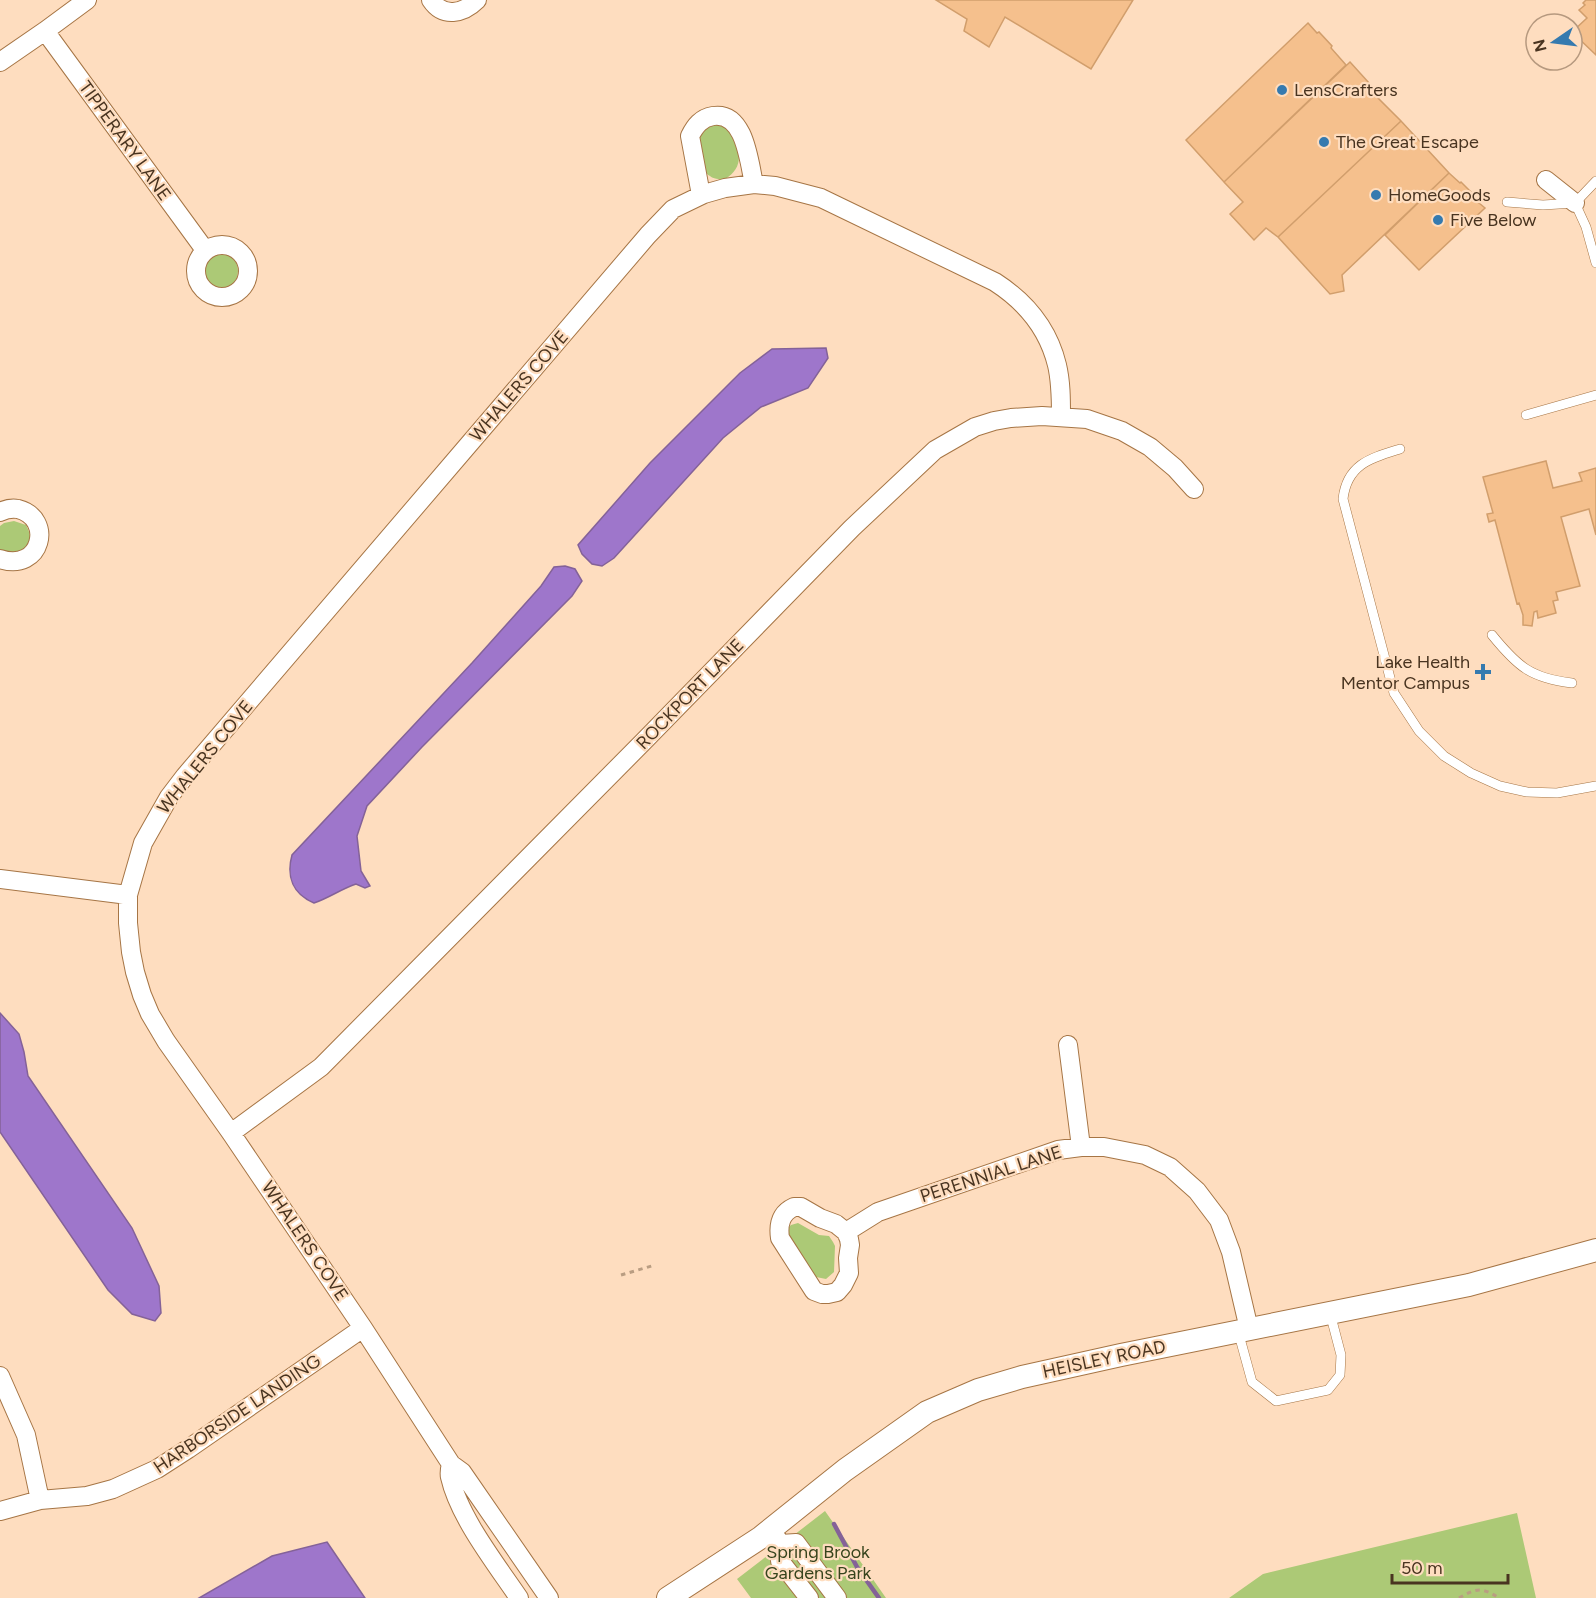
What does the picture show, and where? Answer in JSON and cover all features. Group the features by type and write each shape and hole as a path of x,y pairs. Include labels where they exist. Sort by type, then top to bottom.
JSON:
{"street":[{"path":"0,62 87,0"},
{"path":"430,0 442,11 452,13 470,6 477,0"},
{"name":"TIPPERARY LANE","path":"45,31 205,250"},
{"path":"701,195 690,136 698,123 711,116 723,115 734,121 741,132 754,184"},
{"path":"1546,180 1575,203"},
{"name":"WHALERS COVE","path":"549,1598 462,1472 451,1464 363,1328 166,1041 150,1014 135,972 128,922 128,895 142,843 168,797 185,776 648,235 673,209 701,195 725,188 754,184 775,186 821,198 1005,288 1028,308 1053,351 1060,381 1061,416"},
{"name":"ROCKPORT LANE","path":"231,1133 321,1067 852,528 934,450 975,427 1011,418 1061,416 1087,419 1114,428 1150,447 1194,489"},
{"path":"0,512 4,509 15,508 25,511 39,527 40,537 37,548 21,561 10,562 0,559"},
{"path":"0,879 128,895"},
{"path":"1068,1045 1081,1147"},
{"name":"PERENNIAL LANE","path":"846,1232 878,1212 1058,1150 1104,1147 1144,1155 1170,1167 1197,1191 1219,1220 1231,1252 1244,1330"},
{"path":"801,1207 836,1224 846,1232 850,1245 849,1273 837,1292 822,1294 814,1291 780,1238 779,1228 782,1216 788,1210 801,1207"},
{"name":"HEISLEY ROAD","path":"668,1598 776,1537 845,1470 927,1412 978,1390 1022,1377 1469,1285 1596,1250"},
{"name":"HARBORSIDE LANDING","path":"0,1511 40,1500 87,1496 113,1489 157,1469 363,1328"},
{"path":"0,1376 26,1435 40,1500"},
{"name":"WHALERS COVE","path":"451,1464 449,1475 470,1523 519,1598"},
{"path":"809,1598 780,1561 776,1537 796,1543 837,1598"}],"lane":[{"path":"1507,202 1543,205 1575,203 1596,181"},
{"path":"1575,203 1586,227 1596,263"},
{"path":"1526,415 1596,394"},
{"path":"1400,450 1371,458 1352,471 1344,486 1343,499 1394,693 1419,731 1444,756 1500,786 1527,792 1557,793 1596,786"},
{"path":"1492,636 1509,656 1527,671 1550,680 1572,683"},
{"path":"1244,1330 1252,1382 1276,1401 1328,1390 1340,1375 1341,1355 1329,1313"}],"path":[{"path":"621,1275 655,1265"},
{"path":"1459,1598 1477,1589 1489,1591 1499,1598"}],"green space":[{"path":"713,122 728,126 739,156 736,168 724,180 713,178 706,173 700,155 699,130"},
{"path":"219,252 226,253 232,258 237,264 237,278 232,284 226,289 219,290 212,289 206,284 201,278 200,271 201,264 206,258 212,253"},
{"path":"14,521 26,525 30,536 29,544 25,552 0,555 0,526"},
{"path":"798,1223 819,1235 829,1236 835,1246 834,1272 826,1279 816,1277 788,1234 787,1229"},
{"name":"Spring Brook Gardens Park","path":"825,1511 886,1598 751,1598 737,1579"},
{"path":"1517,1513 1536,1598 1229,1598 1263,1574"}],"shaded area":[{"path":"826,348 828,358 808,388 761,407 723,438 614,558 602,566 592,564 582,554 578,545 650,463 740,373 772,349"},
{"path":"565,566 575,569 582,581 572,596 422,747 367,806 357,836 361,871 370,886 365,888 356,884 314,903 301,895 296,890 291,877 292,855 472,663 541,586 554,567"},
{"path":"0,1013 19,1034 28,1076 132,1228 159,1286 161,1313 155,1321 132,1314 108,1290 0,1132"},
{"path":"327,1542 365,1598 199,1598 272,1556"}],"building":[{"path":"936,0 1133,0 1091,69 1005,17 989,47 964,31 967,19"},
{"path":"1586,0 1596,0 1596,55 1584,44 1584,21 1587,18 1584,12 1579,10 1585,5 1583,3"},
{"path":"1308,23 1332,46 1331,48 1346,65 1224,182 1186,140"},
{"path":"1350,62 1380,95 1377,97 1401,121 1278,237 1266,228 1254,240 1230,214 1243,202 1224,182"},
{"path":"1401,121 1449,173 1342,275 1344,291 1330,294 1278,237"},
{"path":"1449,173 1461,182 1475,196 1473,198 1485,208 1419,270 1385,235"},
{"path":"1546,461 1553,488 1582,481 1579,473 1596,468 1596,535 1589,509 1561,517 1580,586 1556,592 1558,600 1553,601 1556,613 1538,618 1537,611 1534,612 1532,626 1523,625 1523,615 1519,603 1517,604 1495,520 1489,522 1487,514 1493,513 1483,477"}],"waterway":[{"path":"834,1524 857,1567 879,1598"}],"place":[{"name":"LensCrafters","path":"1282,90"},
{"name":"The Great Escape","path":"1324,142"},
{"name":"HomeGoods","path":"1376,195"},
{"name":"Five Below","path":"1438,220"},
{"name":"Lake Health Mentor Campus","path":"1483,672"}]}
